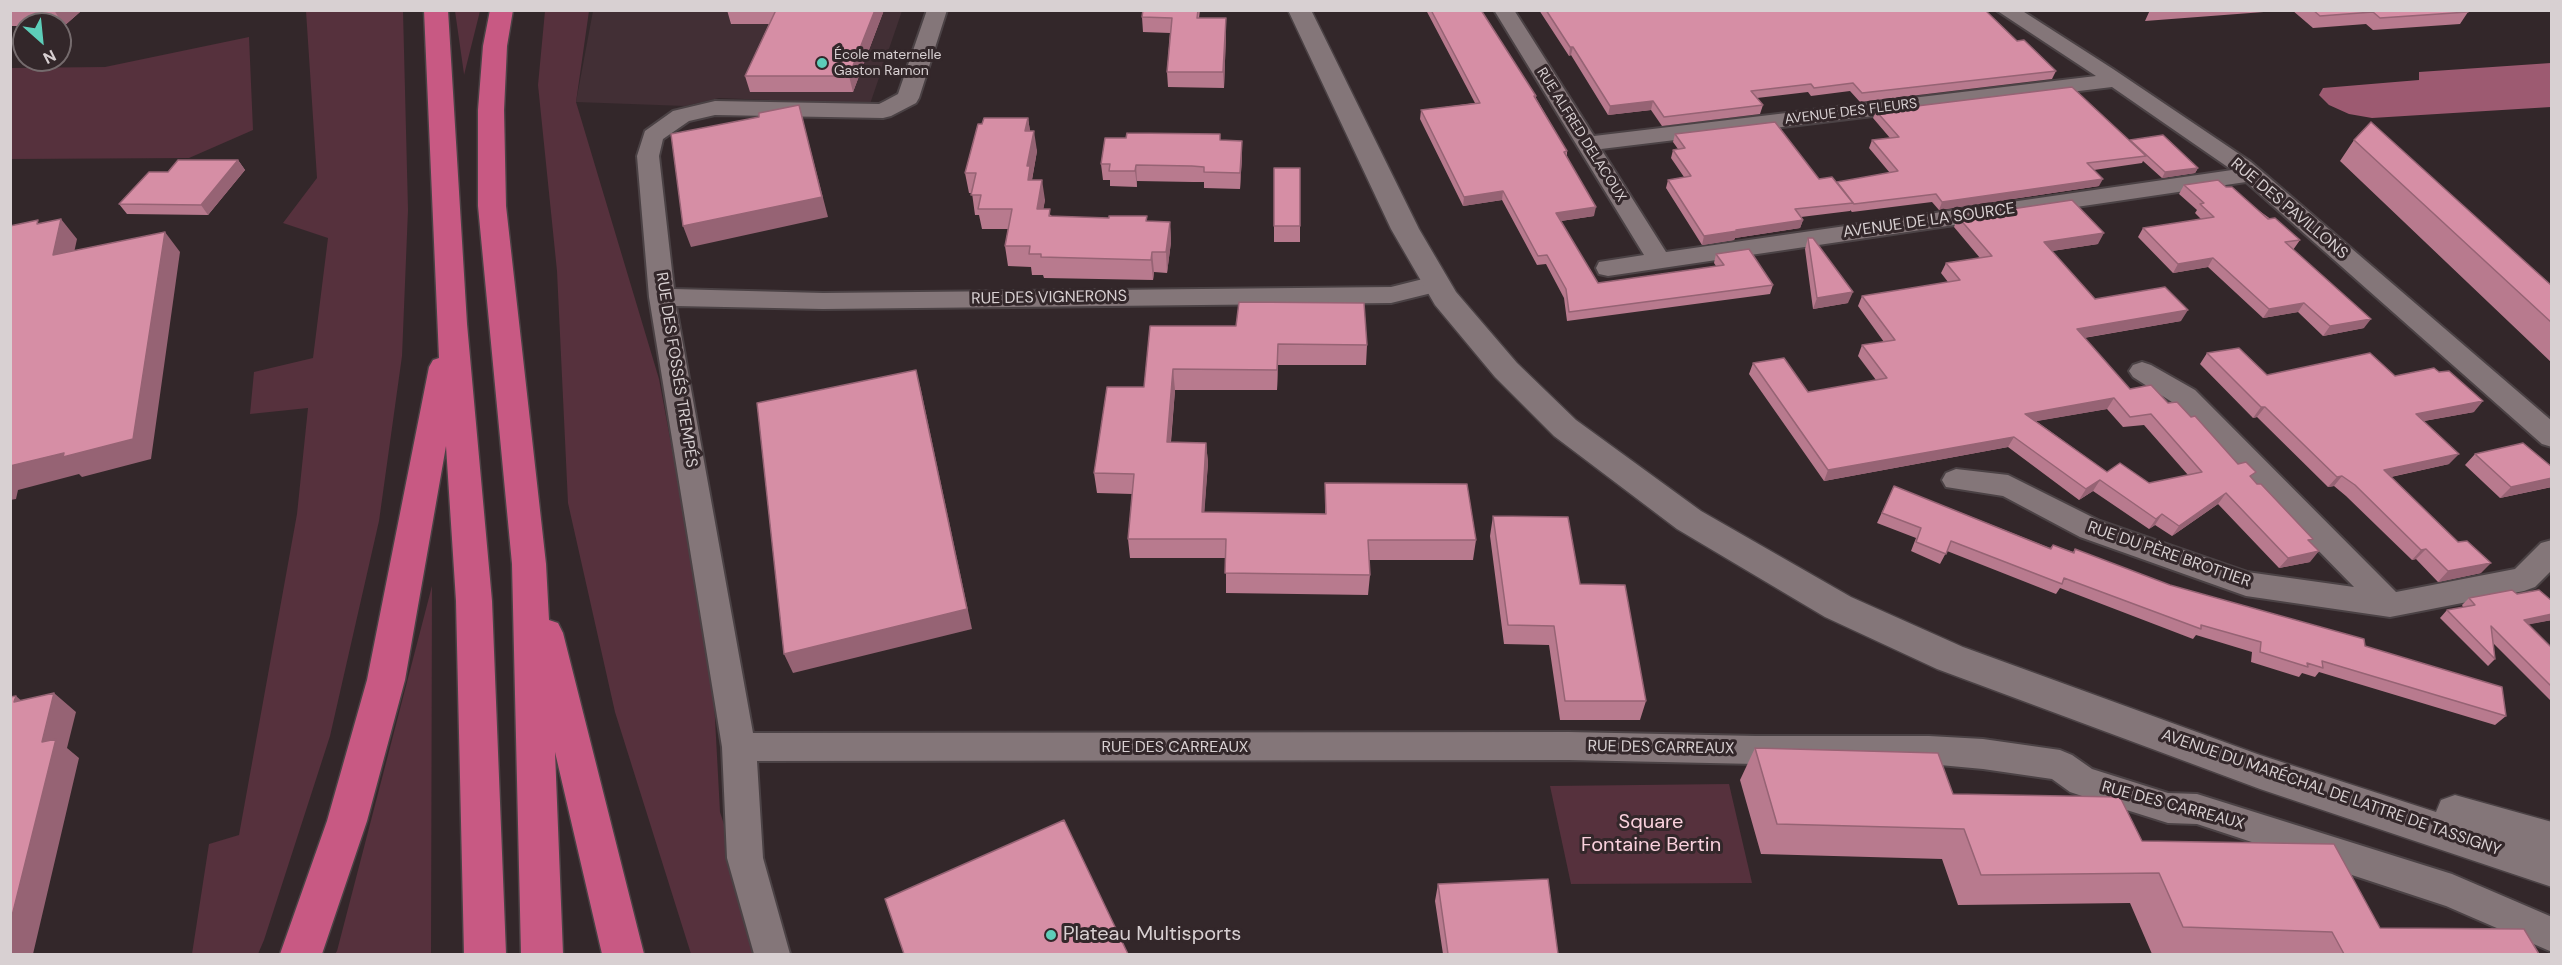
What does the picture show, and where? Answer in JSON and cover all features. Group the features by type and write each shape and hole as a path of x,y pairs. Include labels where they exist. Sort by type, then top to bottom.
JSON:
{"highway":[{"path":"436,10 452,324 474,601 485,954"},
{"path":"502,10 495,46 491,110 492,206 529,564 542,954"},
{"path":"301,954 347,821 386,680 452,324"},
{"path":"529,564 623,954"}],"street":[{"name":"RUE DES FOSSÉS TREMPÉS","path":"772,954 745,858 739,747 662,297 648,156 653,136 681,116 715,108 883,111 908,98 937,10"},
{"name":"AVENUE DU MARÉCHAL DE LATTRE DE TASSIGNY","path":"1299,10 1401,220 1435,284 1487,349 1565,428 1623,474 1689,520 1800,586 1868,621 1950,658 2260,772 2552,868"},
{"name":"RUE ALFRED DELACOUX","path":"1504,10 1659,260"},
{"name":"RUE DES PAVILLONS","path":"2006,10 2116,80 2250,174 2552,437"},
{"name":"AVENUE DES FLEURS","path":"1587,144 2116,80"},
{"name":"AVENUE DE LA SOURCE","path":"1608,268 2250,174"},
{"name":"RUE DES VIGNERONS","path":"662,297 823,301 1391,295 1435,284"},
{"path":"2142,371 2185,397 2390,605"},
{"name":"RUE DU PÈRE BROTTIER","path":"1956,480 2008,486 2090,530 2247,584 2390,605 2524,579 2552,551"},
{"name":"AVENUE DU MARÉCHAL DE LATTRE DE TASSIGNY","path":"2112,718 2259,756 2552,842"},
{"name":"RUE DES CARREAUX","path":"739,747 1569,746 1756,750 1929,750 1983,754 2060,765 2082,781 2168,808 2197,809 2452,891 2552,935"}],"shaded area":[{"path":"593,11 902,11 870,104 719,98 685,106 576,102"},
{"path":"2551,63 2551,107 2372,118 2349,114 2329,105 2319,95 2323,88 2419,80 2419,72"}],"green space":[{"path":"306,11 403,11 408,210 402,356 379,521 330,736 264,940 258,954 192,954 209,844 239,835 297,514 308,408 250,414 254,372 313,358 328,238 283,223 317,178"},
{"path":"455,11 480,11 464,75 464,74"},
{"path":"545,11 589,11 576,102 659,379 712,663 720,812 766,954 691,954 615,712 568,503 557,271 538,85"},
{"path":"249,37 253,130 189,158 11,159 11,68 12,72 72,72 72,67 105,67"},
{"path":"432,586 431,954 335,954 337,951"},
{"name":"Square Fontaine Bertin","path":"1729,784 1752,883 1571,884 1550,786"}],"building":[{"path":"776,10 875,10 849,76 745,76"},
{"path":"1143,10 1198,10 1197,18 1226,18 1223,72 1167,72 1172,18 1142,17"},
{"path":"1431,10 1481,10 1536,96 1534,96 1567,151 1564,152 1596,207 1556,213 1598,283 1724,265 1716,254 1749,249 1773,285 1569,312 1566,289 1547,255 1538,256 1503,191 1464,197 1421,110 1480,103"},
{"path":"1546,10 1985,10 2017,41 2024,40 2056,71 1862,93 1853,83 1814,88 1811,84 1751,91 1763,105 1664,117 1653,101 1610,106 1573,47 1570,47"},
{"path":"2313,10 2466,10 2468,12 2380,18 2373,12 2320,16"},
{"path":"2072,87 2146,156 2087,163 2103,179 1942,202 1936,194 1854,204 1837,182 1898,171 1872,140 1899,137 1876,111"},
{"path":"799,105 822,197 683,226 671,134 759,117 759,113"},
{"path":"984,118 1028,118 1025,131 1034,131 1027,166 1030,166 1028,180 1042,180 1037,209 1050,209 1049,216 1109,218 1109,216 1147,216 1146,221 1170,222 1166,252 1152,252 1151,260 1041,257 1041,254 1029,254 1030,246 1005,246 1012,209 978,209 981,195 971,195 976,173 965,173 978,124 982,124"},
{"path":"1775,122 1819,179 1832,177 1853,203 1795,209 1803,220 1704,236 1668,180 1691,176 1673,150 1685,148 1675,134"},
{"path":"2371,122 2552,286 2552,323 2354,140"},
{"path":"1127,133 1220,134 1220,140 1242,141 1240,173 1204,172 1204,167 1192,166 1136,165 1135,171 1109,171 1110,164 1101,164 1105,138 1126,138"},
{"path":"2163,135 2198,168 2165,172 2130,140"},
{"path":"178,160 238,160 201,205 119,204 149,172 168,172"},
{"path":"1274,168 1300,168 1300,226 1274,226"},
{"path":"2218,180 2226,187 2232,187 2268,219 2275,218 2300,240 2285,242 2371,319 2330,326 2304,303 2269,309 2213,258 2178,264 2143,228 2214,217 2200,204 2204,203 2184,185"},
{"path":"2072,200 2104,233 2044,242 2095,299 2165,287 2188,310 2077,329 2130,389 2151,385 2168,403 2177,402 2191,417 2195,416 2238,464 2246,462 2256,472 2250,476 2257,484 2261,484 2313,539 2308,540 2319,551 2288,558 2226,493 2179,526 2162,514 2156,519 2100,480 2086,489 2014,437 1828,470 1753,363 1784,358 1808,392 1887,378 1862,345 1895,340 1862,296 1960,280 1946,263 1992,256 1958,217","holes":["2114,398 2130,417 2151,414 2202,472 2149,483 2120,463 2107,472 2025,414"]},
{"path":"61,219 53,255 165,232 133,439 63,457 64,453 10,466 10,226 38,220 37,224"},
{"path":"1808,238 1813,238 1853,292 1817,298"},
{"path":"1239,302 1364,303 1367,345 1278,344 1277,370 1173,369 1167,442 1206,443 1202,512 1326,514 1325,483 1467,484 1476,540 1368,540 1370,575 1225,573 1226,539 1128,539 1134,474 1094,473 1107,387 1144,387 1150,326 1236,326"},
{"path":"2239,348 2267,375 2370,353 2395,376 2434,368 2439,372 2449,371 2483,401 2416,414 2459,454 2384,470 2458,542 2467,541 2491,563 2448,571 2426,549 2421,550 2355,485 2342,476 2337,477 2265,407 2261,407 2207,353"},
{"path":"916,370 967,609 784,654 757,403"},
{"path":"2523,443 2552,467 2552,478 2511,487 2475,454"},
{"path":"1894,486 2051,549 2053,545 2074,553 2075,549 2170,585 2364,639 2365,646 2502,687 2506,716 2322,661 2323,668 2307,663 2308,667 2260,652 2261,642 2201,625 2201,629 2064,578 2062,584 1951,541 1946,554 1916,542 1921,528 1882,513"},
{"path":"1493,516 1568,517 1580,584 1625,585 1646,701 1565,701 1554,626 1508,625"},
{"path":"2512,590 2517,594 2539,590 2552,601 2552,614 2524,620 2552,648 2552,687 2491,626 2495,659 2447,610 2475,605 2469,598"},
{"path":"54,693 42,742 56,739 10,924 10,697 16,696 14,702"},
{"path":"1755,748 1938,753 1953,794 2120,797 2142,841 2334,844 2380,928 2524,929 2539,954 2344,954 2332,932 2183,927 2159,873 1981,875 1964,829 1777,824"},
{"path":"1064,820 1128,954 904,954 885,899"},
{"path":"1548,879 1558,954 1448,954 1438,884"}],"place":[{"name":"École maternelle Gaston Ramon","path":"822,63"},
{"name":"Plateau Multisports","path":"1051,935"}]}
